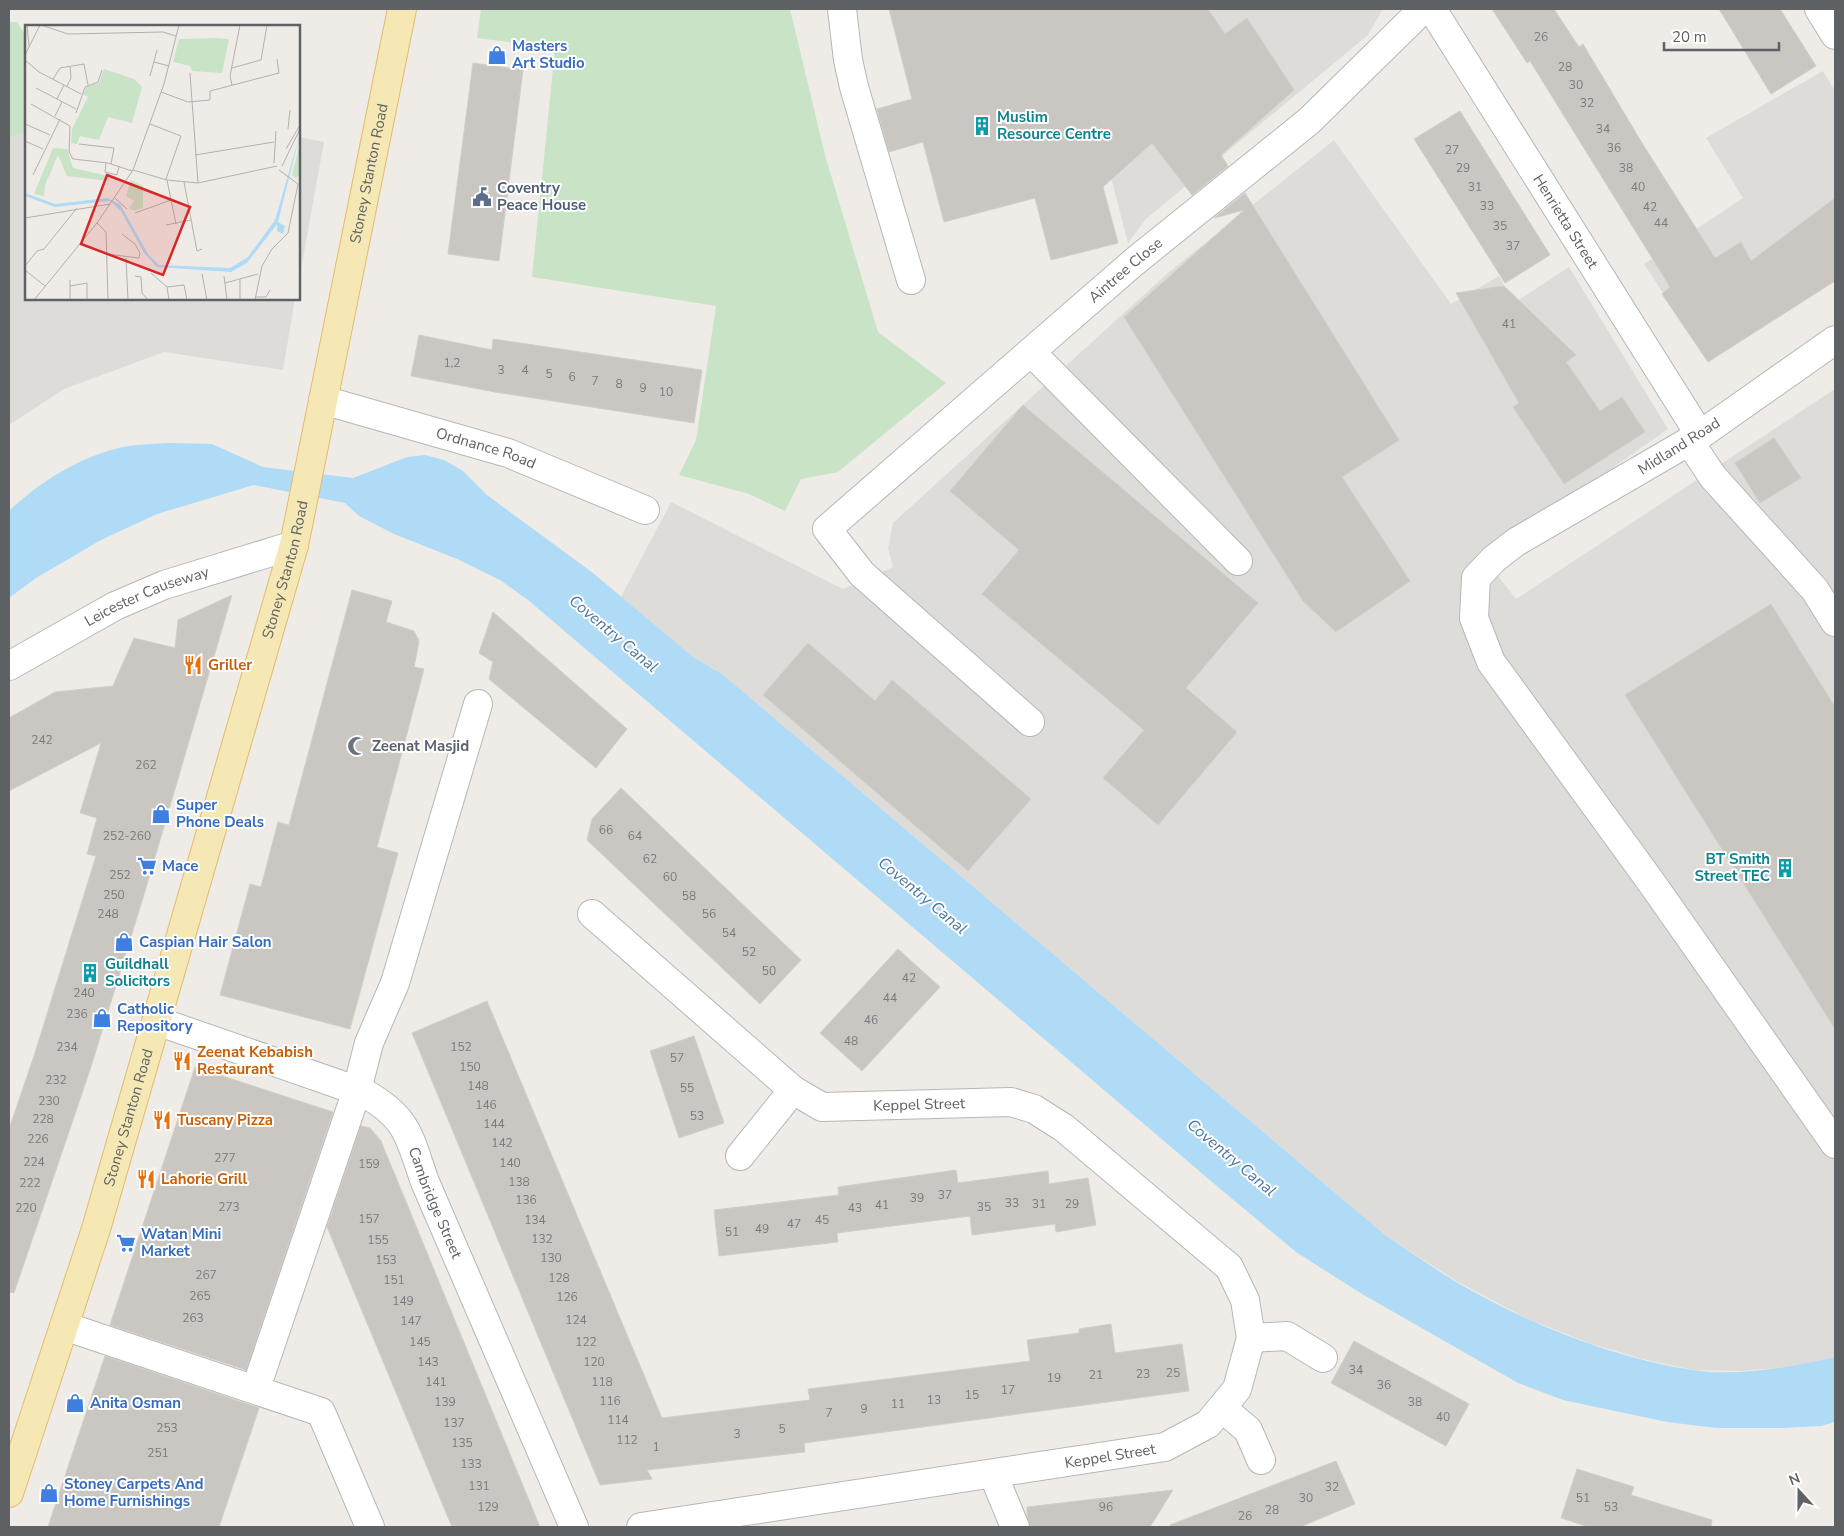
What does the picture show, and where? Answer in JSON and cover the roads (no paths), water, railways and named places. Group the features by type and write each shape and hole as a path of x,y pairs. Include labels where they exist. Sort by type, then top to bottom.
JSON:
{"main road":[{"name":"Stoney Stanton Road","path":"9,1492 96,1229 295,537 402,9"}],"street":[{"path":"842,9 848,60 854,87 910,280"},
{"name":"Aintree Close","path":"1030,722 862,574 827,529 1134,262 1309,121 1423,9"},
{"name":"Henrietta Street","path":"1432,9 1695,438 1713,477 1815,590 1835,622"},
{"path":"1819,9 1835,35"},
{"name":"Midland Road","path":"1835,340 1695,438 1516,542 1494,558 1476,578 1474,618 1491,662 1646,875 1835,1144"},
{"path":"1031,352 1238,561"},
{"name":"Ordnance Road","path":"321,409 508,453 645,510"},
{"name":"Leicester Causeway","path":"9,666 110,608 164,585 295,537"},
{"path":"256,1388 357,1090 369,1043 395,983 478,704"},
{"name":"Keppel Street","path":"592,914 793,1090 822,1107 1011,1102 1034,1109 1064,1128 1229,1267 1245,1300 1251,1338 1237,1389 1208,1424 1165,1447 641,1527"},
{"name":"Cambridge Street","path":"157,1021 357,1090 387,1106 405,1126 426,1182 574,1527"},
{"path":"740,1156 793,1090"},
{"path":"64,1326 256,1388 321,1412 370,1527"},
{"path":"1251,1338 1287,1336 1323,1358"},
{"path":"1222,1408 1248,1430 1261,1460"},
{"path":"993,1474 1015,1527"}],"water":[{"name":"Coventry Canal","path":"169,443 212,444 263,467 353,478 407,457 425,455 444,460 463,471 487,495 593,573 693,657 722,674 1385,1235 1458,1283 1513,1312 1571,1337 1631,1357 1692,1370 1746,1372 1835,1357 1835,1422 1821,1426 1783,1428 1717,1428 1667,1422 1563,1400 1518,1383 1362,1294 1296,1252 528,600 500,580 457,559 394,534 359,516 345,503 254,485 157,514 101,540 36,578 9,598 9,511 48,480 91,457 123,447"}],"place":[{"name":"Masters Art Studio","path":"497,55"},
{"name":"Muslim Resource Centre","path":"982,126"},
{"name":"Coventry Peace House","path":"482,197"},
{"name":"Griller","path":"193,665"},
{"name":"Zeenat Masjid","path":"357,746"},
{"name":"Super Phone Deals","path":"161,814"},
{"name":"Mace","path":"147,866"},
{"name":"BT Smith Street TEC","path":"1785,868"},
{"name":"Caspian Hair Salon","path":"124,942"},
{"name":"Guildhall Solicitors","path":"90,973"},
{"name":"Catholic Repository","path":"102,1018"},
{"name":"Zeenat Kebabish Restaurant","path":"182,1061"},
{"name":"Tuscany Pizza","path":"162,1120"},
{"name":"Lahorie Grill","path":"146,1179"},
{"name":"Watan Mini Market","path":"126,1243"},
{"name":"Anita Osman","path":"75,1403"},
{"name":"Stoney Carpets And Home Furnishings","path":"49,1493"}]}
